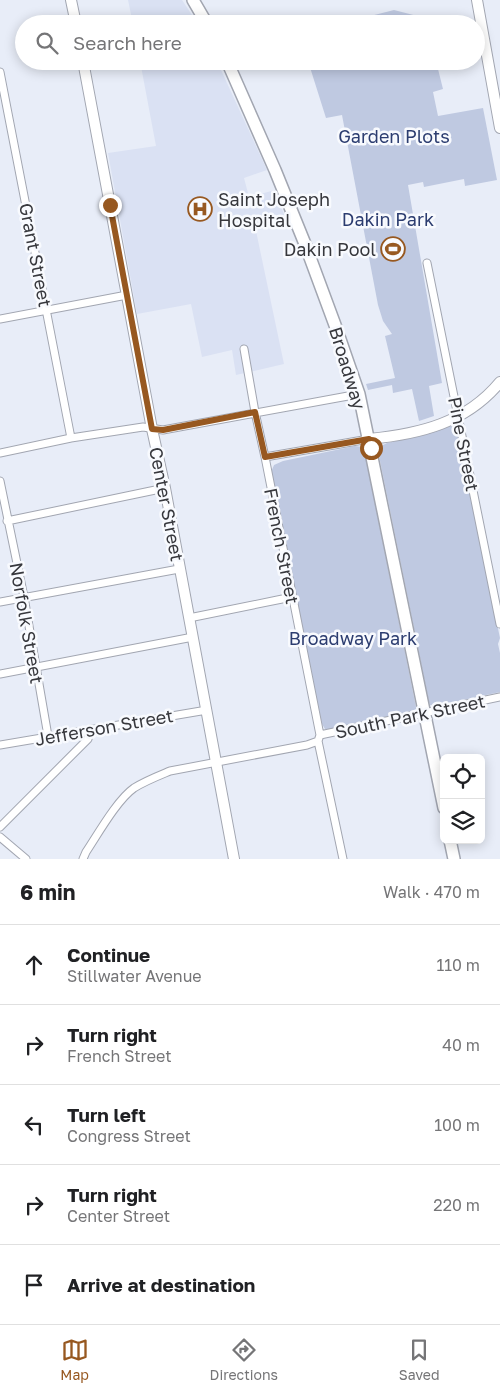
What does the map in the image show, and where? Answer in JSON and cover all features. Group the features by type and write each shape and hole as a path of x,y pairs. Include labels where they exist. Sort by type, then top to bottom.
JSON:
{"main road":[{"path":"194,0 202,15"},
{"name":"Broadway","path":"231,70 276,170 359,394 442,799"},
{"path":"451,844 454,859"}],"street":[{"path":"71,0 74,15"},
{"path":"477,0 480,15"},
{"path":"485,45 500,128"},
{"name":"Center Street","path":"85,70 234,859"},
{"name":"Grant Street","path":"0,72 71,438"},
{"name":"Pine Street","path":"427,263 500,624"},
{"path":"0,318 127,295"},
{"name":"French Street","path":"244,349 343,859"},
{"path":"265,457 434,427 479,404 500,382"},
{"path":"0,453 71,438 143,427 163,430 359,394"},
{"name":"Norfolk Street","path":"0,481 24,597 48,736"},
{"path":"8,521 165,488"},
{"path":"0,602 179,569"},
{"path":"189,618 292,596"},
{"path":"0,674 193,637"},
{"name":"South Park Street","path":"83,859 120,802 133,788 170,771 307,745 319,738 424,712 500,698"},
{"name":"Jefferson Street","path":"0,745 207,710"},
{"path":"0,827 88,739 92,729"},
{"path":"0,837 26,859"}],"shaded area":[{"path":"128,0 182,0 192,15 131,15"},
{"name":"Saint Joseph Hospital","path":"142,70 221,70 267,170 244,178 249,197 275,190 286,220 256,231 284,364 236,375 232,350 202,357 191,304 137,314 108,153 156,146"},
{"name":"Dakin Pool","path":"401,241 404,254 385,257 383,245"}],"green space":[{"path":"394,10 413,15 374,15"},
{"path":"311,70 438,70 443,89 433,92 438,116 483,108 497,180 465,186 464,179 424,187 423,182 408,185 442,383 429,386 434,416 419,421 412,389 393,393 392,385 368,390 366,384 395,378 385,336 392,334 383,321 378,305 342,115 326,118"},
{"name":"Broadway Park","path":"452,426 457,431 500,638 498,644 500,653 500,692 435,706 430,705 429,702 378,451 387,443"},
{"name":"Broadway Park","path":"355,446 363,447 365,454 416,710 327,730 322,724 271,472 274,465 283,461"}],"place":[{"name":"Saint Joseph Hospital","path":"200,209"},
{"name":"Dakin Pool","path":"393,249"}],"route":[{"path":"110,205 152,429 163,430 255,412 265,457 356,440 369,439 371,448"}],"park label":[{"name":"Garden Plots","path":"394,136"},
{"name":"Dakin Park","path":"388,219"}]}
